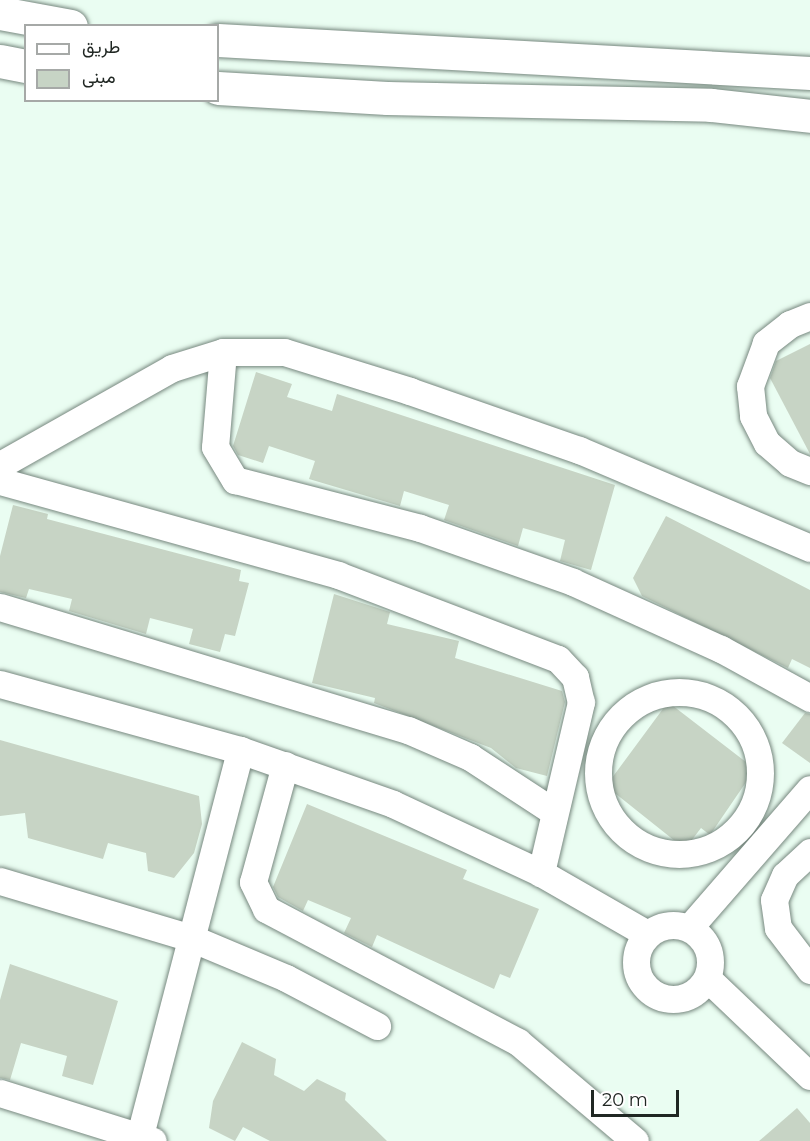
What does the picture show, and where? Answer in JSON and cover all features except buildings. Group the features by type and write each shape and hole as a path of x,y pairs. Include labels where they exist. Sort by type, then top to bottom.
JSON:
{"main road":[{"path":"0,13 60,24"},
{"path":"219,40 810,74"},
{"path":"0,61 24,66"},
{"path":"219,88 387,98 711,105 810,116"}],"street":[{"path":"810,316 790,324 766,343 750,386 753,416 766,443 789,463 810,471"},
{"path":"223,352 215,447 235,480 420,528 573,582 721,649 810,698"},
{"path":"0,465 172,368 223,352 284,352 410,391 589,454 810,548"},
{"path":"0,482 327,571 558,659 575,677 581,702 541,873"},
{"path":"0,607 408,730 470,757 554,812"},
{"path":"0,684 240,750 393,804 541,873 647,934"},
{"path":"690,693 718,702 742,721 756,747 760,776 754,805 737,830 713,847 684,854 654,850 622,830 602,799 598,770 605,740 622,716 660,694 690,693"},
{"path":"0,1093 146,1138 191,938 240,750"},
{"path":"285,765 254,873 255,892 266,909 500,1030 583,1091 635,1141"},
{"path":"689,928 810,789"},
{"path":"737,830 759,847"},
{"path":"810,852 785,875 774,900 778,927 810,970"},
{"path":"0,881 191,938 286,978 377,1026"},
{"path":"660,927 689,928 708,949 707,978 698,990 671,1000 645,987 635,960 647,934 660,927"},
{"path":"707,978 810,1076"}]}
